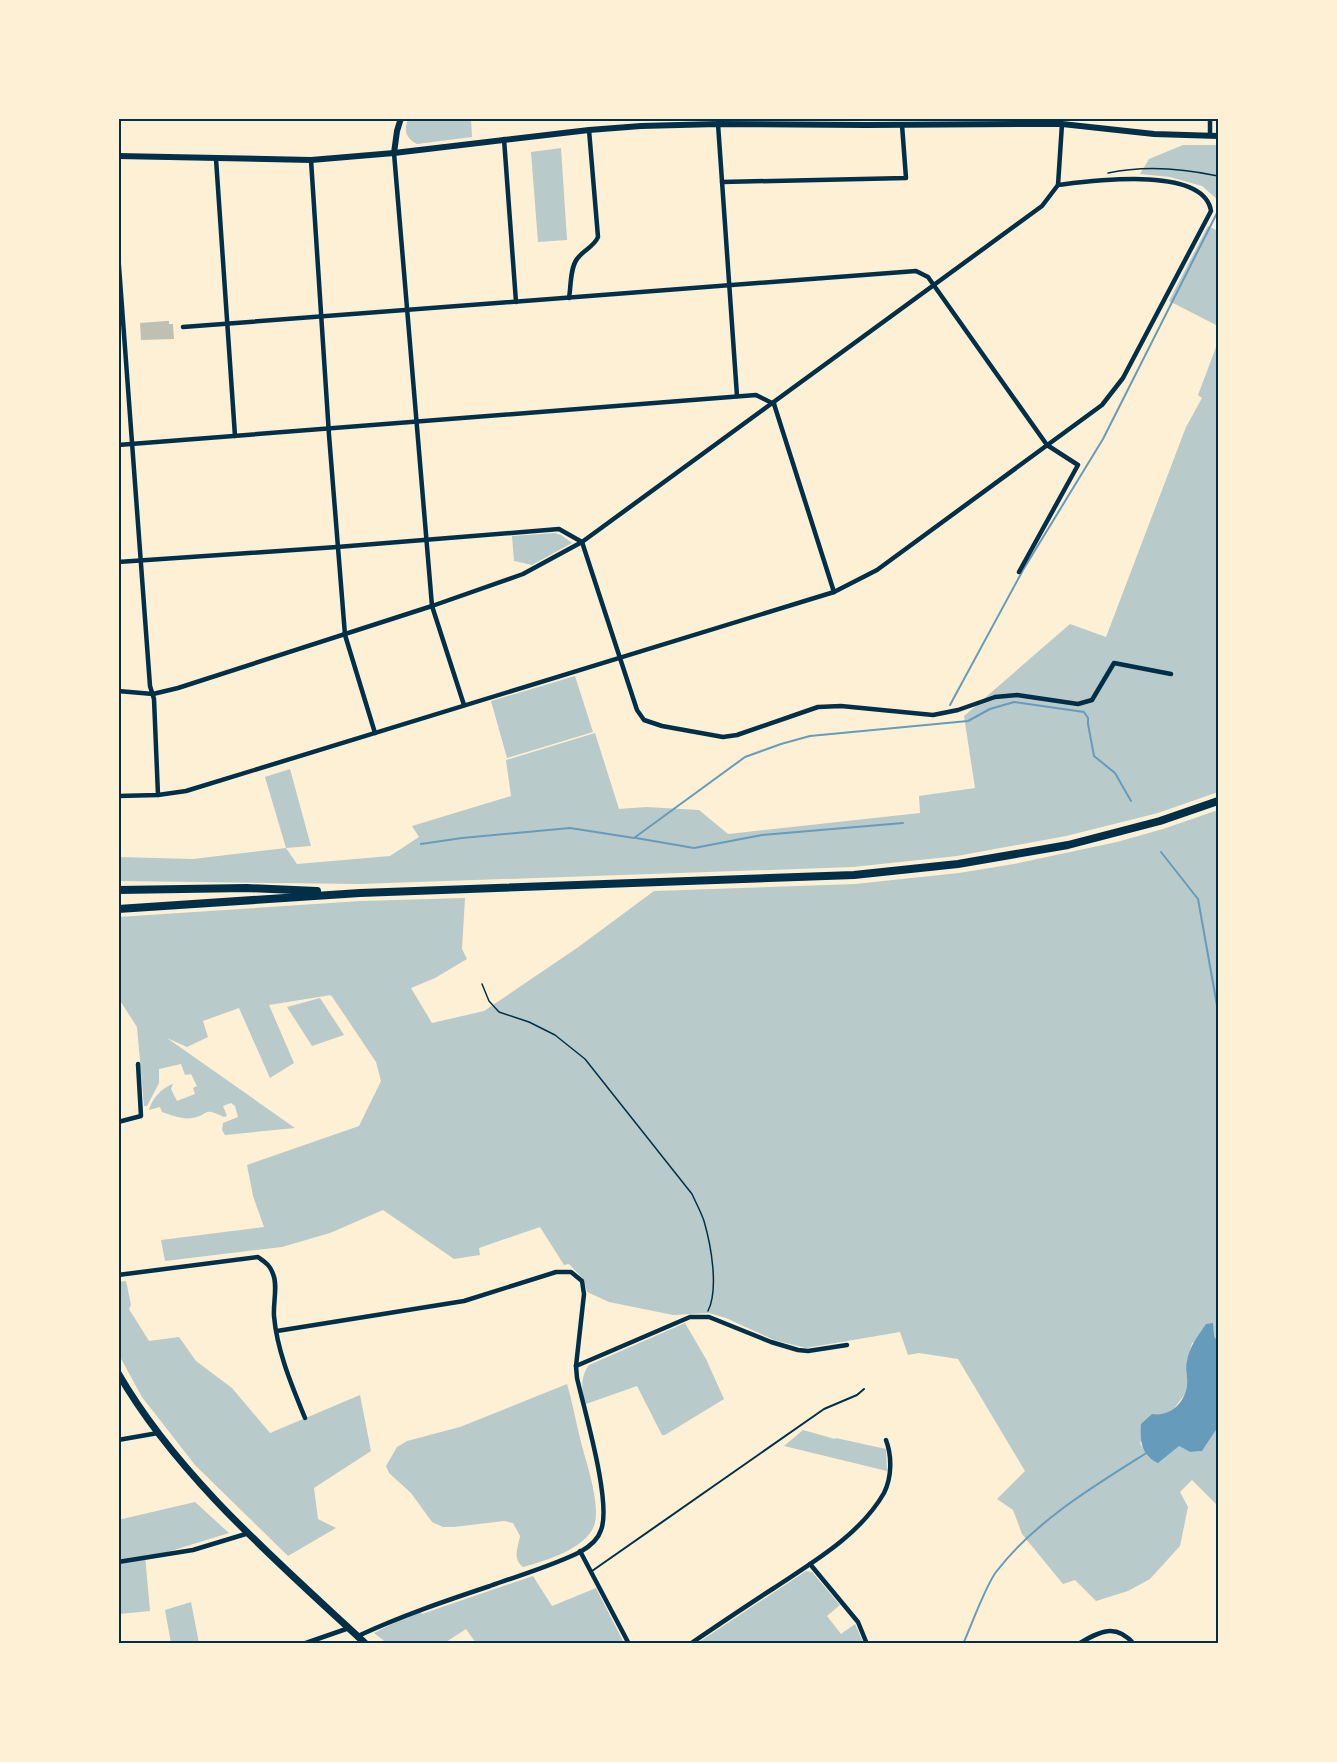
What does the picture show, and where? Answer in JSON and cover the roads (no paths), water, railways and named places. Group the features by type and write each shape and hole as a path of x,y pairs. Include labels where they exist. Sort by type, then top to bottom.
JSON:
{"main road":[{"path":"118,909 360,893 854,875 1012,856 1115,834 1218,801"},
{"path":"118,890 247,888 360,893"},
{"path":"118,1373 145,1417 197,1480 249,1533 366,1644"}],"street":[{"path":"401,118 394,153 432,606 464,705"},
{"path":"1210,118 1210,136"},
{"path":"118,156 311,160 394,153 590,130 718,124 865,122 902,125 937,121 1028,121 1142,133 1218,136"},
{"path":"718,124 737,396"},
{"path":"118,691 153,694 178,688 345,635 523,574 582,542 774,404 1042,206 1058,185 1062,124"},
{"path":"722,183 906,178 902,125"},
{"path":"569,298 577,259 596,242 598,237 590,130"},
{"path":"504,139 516,302"},
{"path":"216,159 236,436"},
{"path":"311,160 345,635 375,733"},
{"path":"118,796 158,795 186,791 834,592 878,570 1102,405 1123,378 1211,212 1210,203 1202,195 1173,182 1129,178 1058,185"},
{"path":"118,253 121,332 150,686 153,694 158,795"},
{"path":"183,327 916,271 927,275 1047,445 1078,465 1019,572"},
{"path":"118,445 756,395 774,404 834,592"},
{"path":"118,562 559,530 582,542 637,710 644,720 662,726 723,737 737,735 818,707 841,706 933,715 958,710 995,697 1017,695 1078,704 1092,700 1114,663 1171,674"},
{"path":"118,1122 141,1116 138,1064"},
{"path":"118,1275 258,1257 267,1263 274,1276 274,1316 277,1331 293,1387 305,1418"},
{"path":"277,1331 464,1301 556,1272 571,1272 582,1281 584,1294 576,1366 600,1477 604,1515 602,1528 596,1540 580,1551 528,1573 400,1617 358,1636"},
{"path":"576,1366 690,1317 709,1317 771,1342 798,1350 808,1351 847,1345"},
{"path":"118,1440 158,1433"},
{"path":"690,1644 810,1564 849,1534 870,1513 885,1491 890,1472 890,1452 886,1440"},
{"path":"118,1562 193,1550 249,1533"},
{"path":"580,1551 629,1644"},
{"path":"810,1564 858,1622 867,1644"},
{"path":"303,1644 349,1628"},
{"path":"1078,1644 1096,1634 1118,1631 1128,1636 1134,1644"}],"lane":[{"path":"591,1572 824,1409 857,1395 864,1389"}],"water":[{"path":"1213,1323 1214,1336 1218,1342 1218,1427 1202,1451 1190,1452 1179,1446 1158,1463 1145,1452 1141,1424 1152,1414 1165,1413 1180,1403 1186,1392 1186,1364 1190,1351 1206,1324"}],"waterway":[{"path":"950,705 1023,570 1103,439 1218,211"},
{"path":"421,844 570,828 634,838 745,757 781,744 810,736 968,721 990,709 1014,702 1084,712 1088,718 1094,756 1115,773 1131,801"},
{"path":"636,838 694,848 762,835 903,823"},
{"path":"1161,852 1198,899 1218,1011"},
{"path":"963,1644 992,1579 1012,1554 1066,1506 1148,1452"}]}
